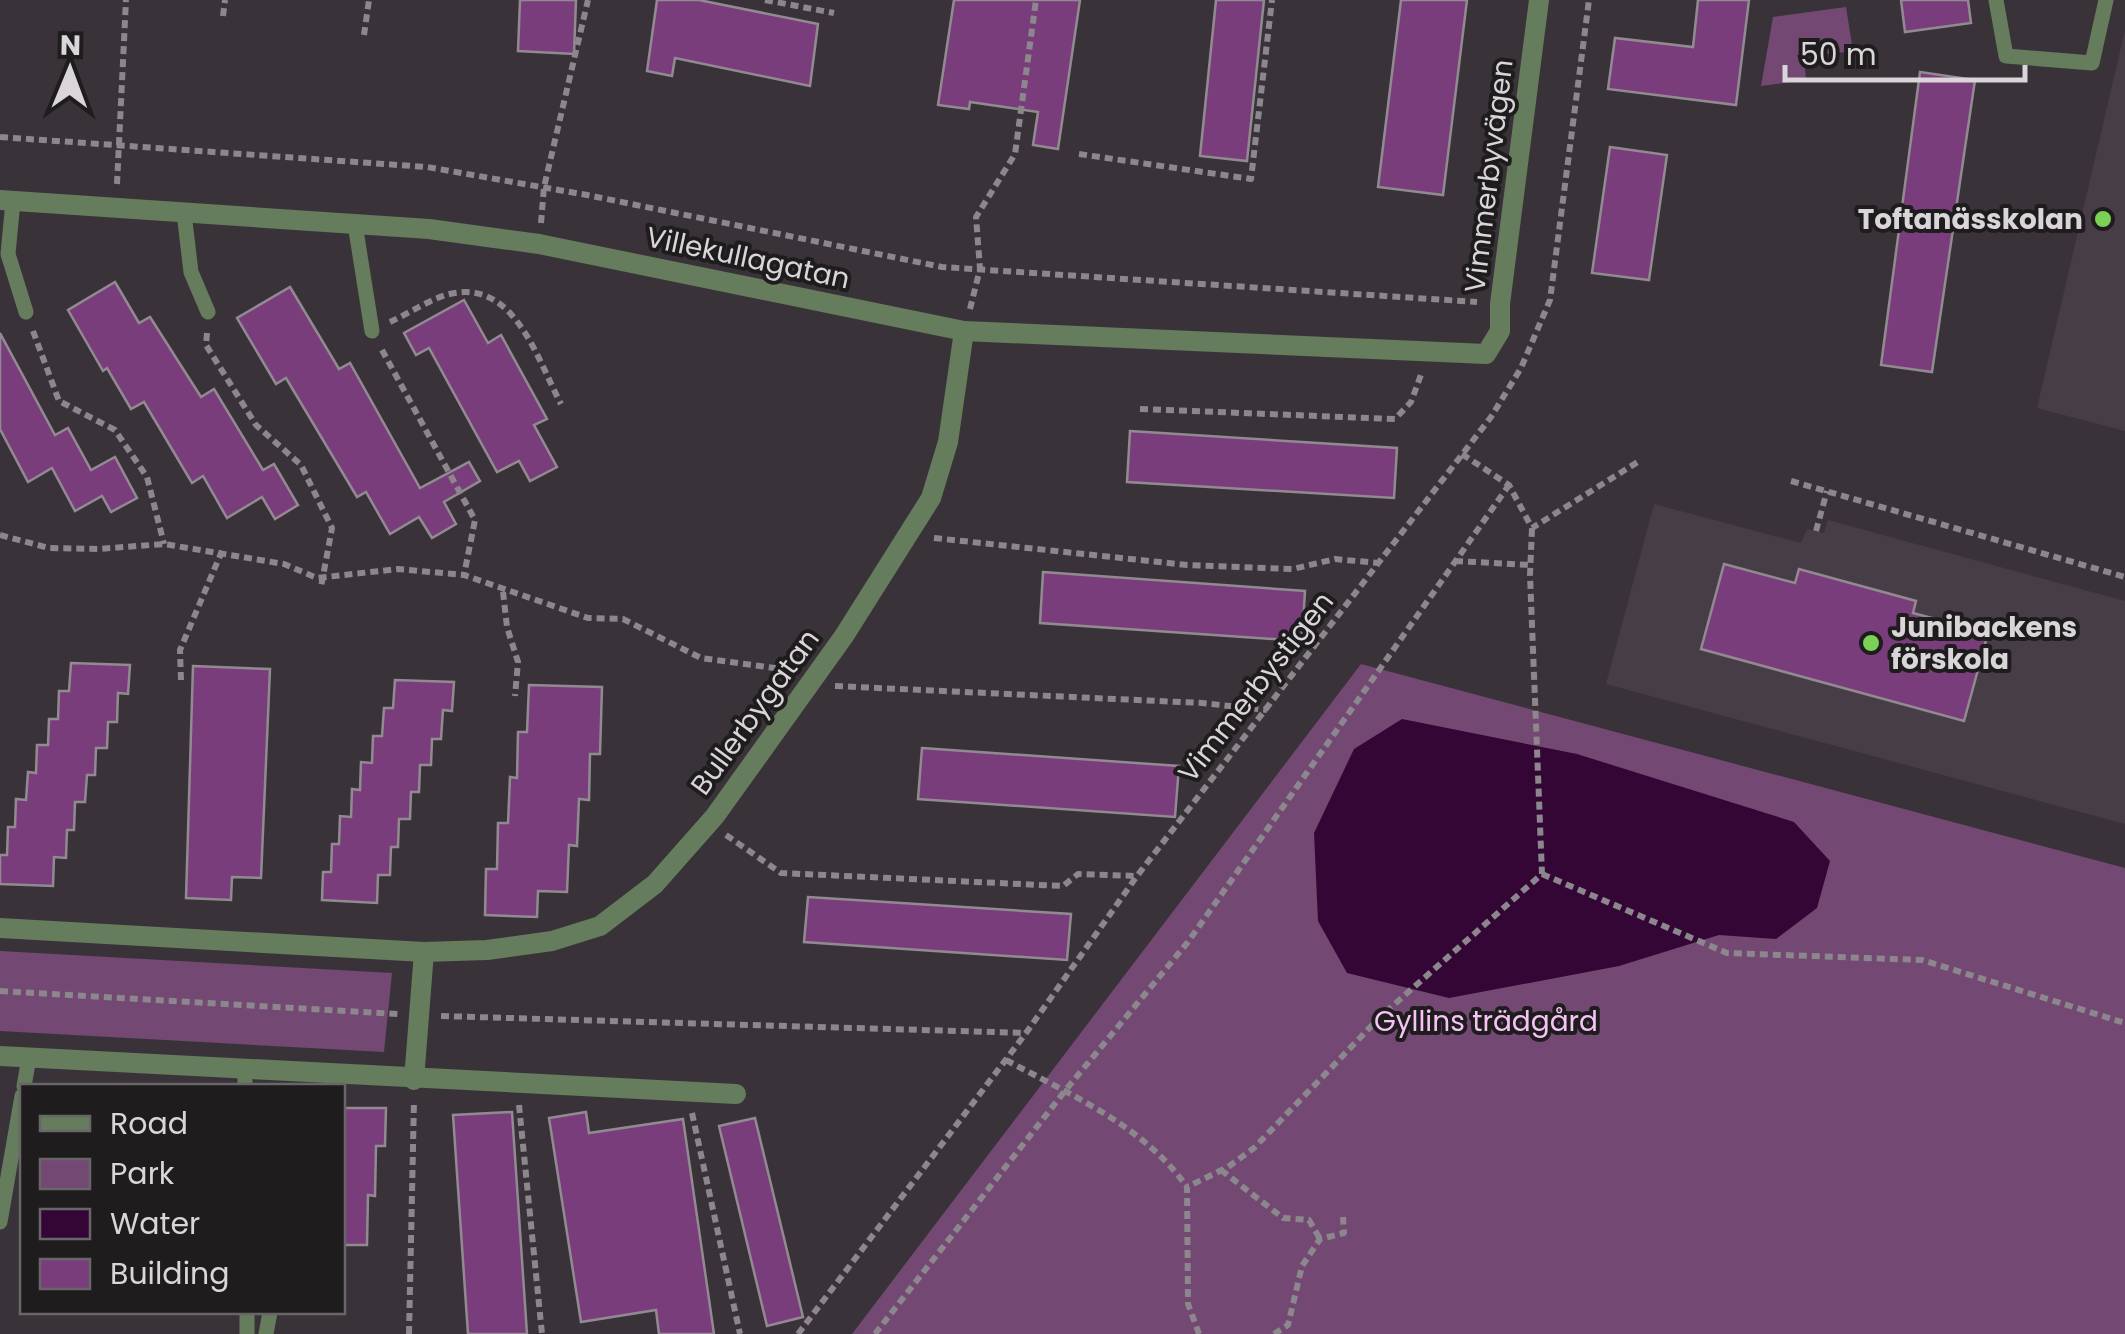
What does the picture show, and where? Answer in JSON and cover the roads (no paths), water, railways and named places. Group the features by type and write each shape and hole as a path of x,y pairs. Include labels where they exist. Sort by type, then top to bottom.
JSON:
{"street":[{"name":"Vimmerbyvägen","path":"1486,354 1500,331 1500,304 1540,0"},
{"name":"Villekullagatan","path":"6,200 429,230 539,244 964,331 1486,354"},
{"name":"Bullerbygatan","path":"0,928 424,952 486,950 552,941 600,926 655,884 708,824 809,685 931,498 948,442 964,331"},
{"path":"414,1080 424,952"},
{"path":"0,1056 245,1078 414,1080 736,1094"}],"lane":[{"path":"1996,0 2006,56 2092,62 2106,0"},
{"path":"6,200 8,254 26,312"},
{"path":"184,213 191,272 208,312"},
{"path":"355,224 372,331"},
{"path":"24,1084 29,1058"},
{"path":"0,1222 20,1107"}],"water":[{"path":"1402,719 1577,754 1794,822 1830,861 1817,908 1776,939 1719,935 1619,966 1449,998 1347,973 1318,921 1314,833 1354,749"}],"place":[{"name":"Toftanässkolan","path":"2103,219"},
{"name":"Junibackens förskola","path":"1871,643"}],"park label":[{"name":"Gyllins trädgård","path":"1486,1021"}]}
